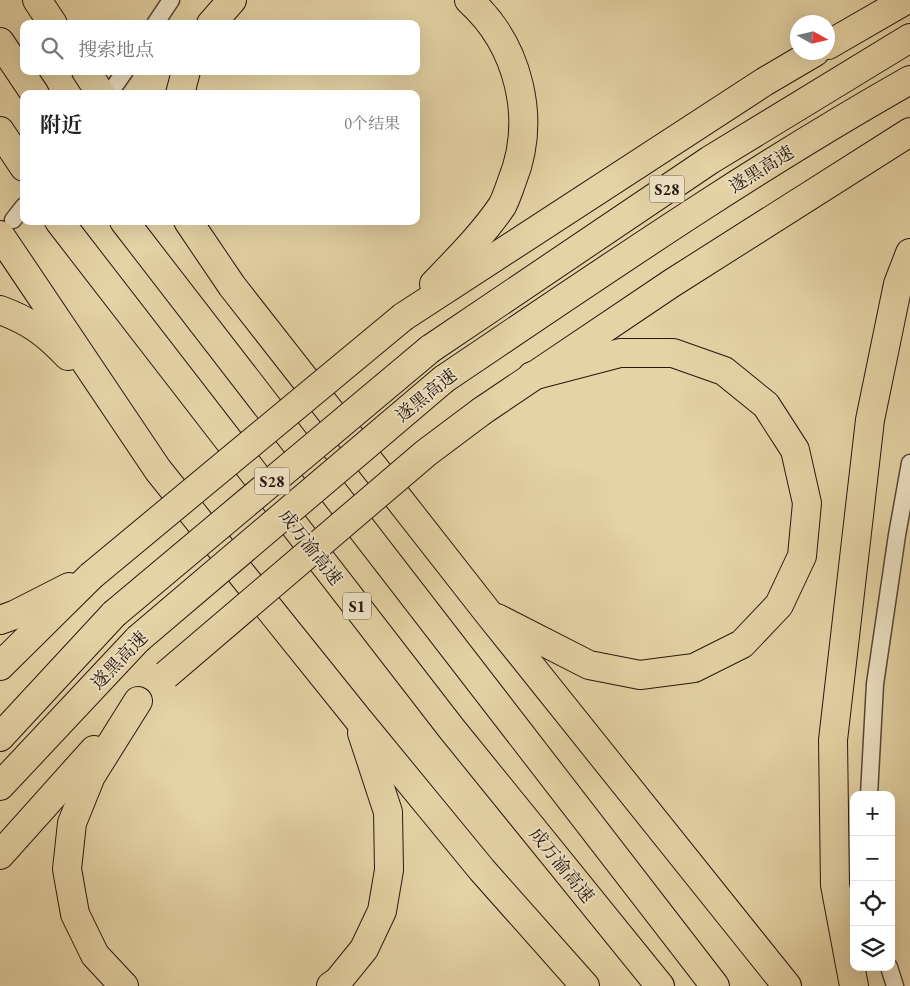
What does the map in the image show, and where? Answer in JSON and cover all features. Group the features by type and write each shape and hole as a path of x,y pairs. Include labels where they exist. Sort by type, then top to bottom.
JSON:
{"highway":[{"path":"37,0 50,20"},
{"path":"214,20 232,0"},
{"path":"403,317 458,259 503,205 520,162 524,127 523,104 519,83 502,41 489,22 469,0"},
{"path":"835,41 906,0"},
{"name":"遂黑高速","path":"0,737 114,614 430,349 710,160 910,38"},
{"path":"0,42 20,71"},
{"path":"0,666 91,576 403,317 756,87 802,60"},
{"path":"23,75 33,90"},
{"path":"95,75 114,83"},
{"path":"181,90 185,75"},
{"name":"遂黑高速","path":"0,786 138,639 444,378 708,202 854,112 910,80"},
{"path":"0,131 20,161"},
{"path":"0,854 138,702 166,675 426,453 532,376 680,278 910,132"},
{"name":"成万渝高速","path":"62,225 451,728 660,986"},
{"path":"127,225 715,986"},
{"path":"191,225 232,286 490,614 787,986"},
{"path":"204,225 232,286"},
{"path":"6,228 107,394 158,470 482,870 585,986"},
{"path":"854,986 835,885 833,740 870,420 898,284 910,253"},
{"path":"0,310 32,324 48,335 107,394"},
{"path":"490,614 589,665 640,675 694,668 742,644 779,605 802,556 807,502 795,450 766,405 724,371 673,353 620,353 532,376"},
{"path":"0,620 14,615 91,576"},
{"path":"124,986 95,956 75,914 67,869 72,823 91,776 138,702"},
{"path":"331,986 338,981 364,949 382,911 389,870 388,812 358,719"}],"street":[{"path":"158,20 171,0"},
{"path":"6,228 20,211"},
{"path":"869,791 875,684 897,535 910,463"},
{"path":"890,971 895,986"}]}
